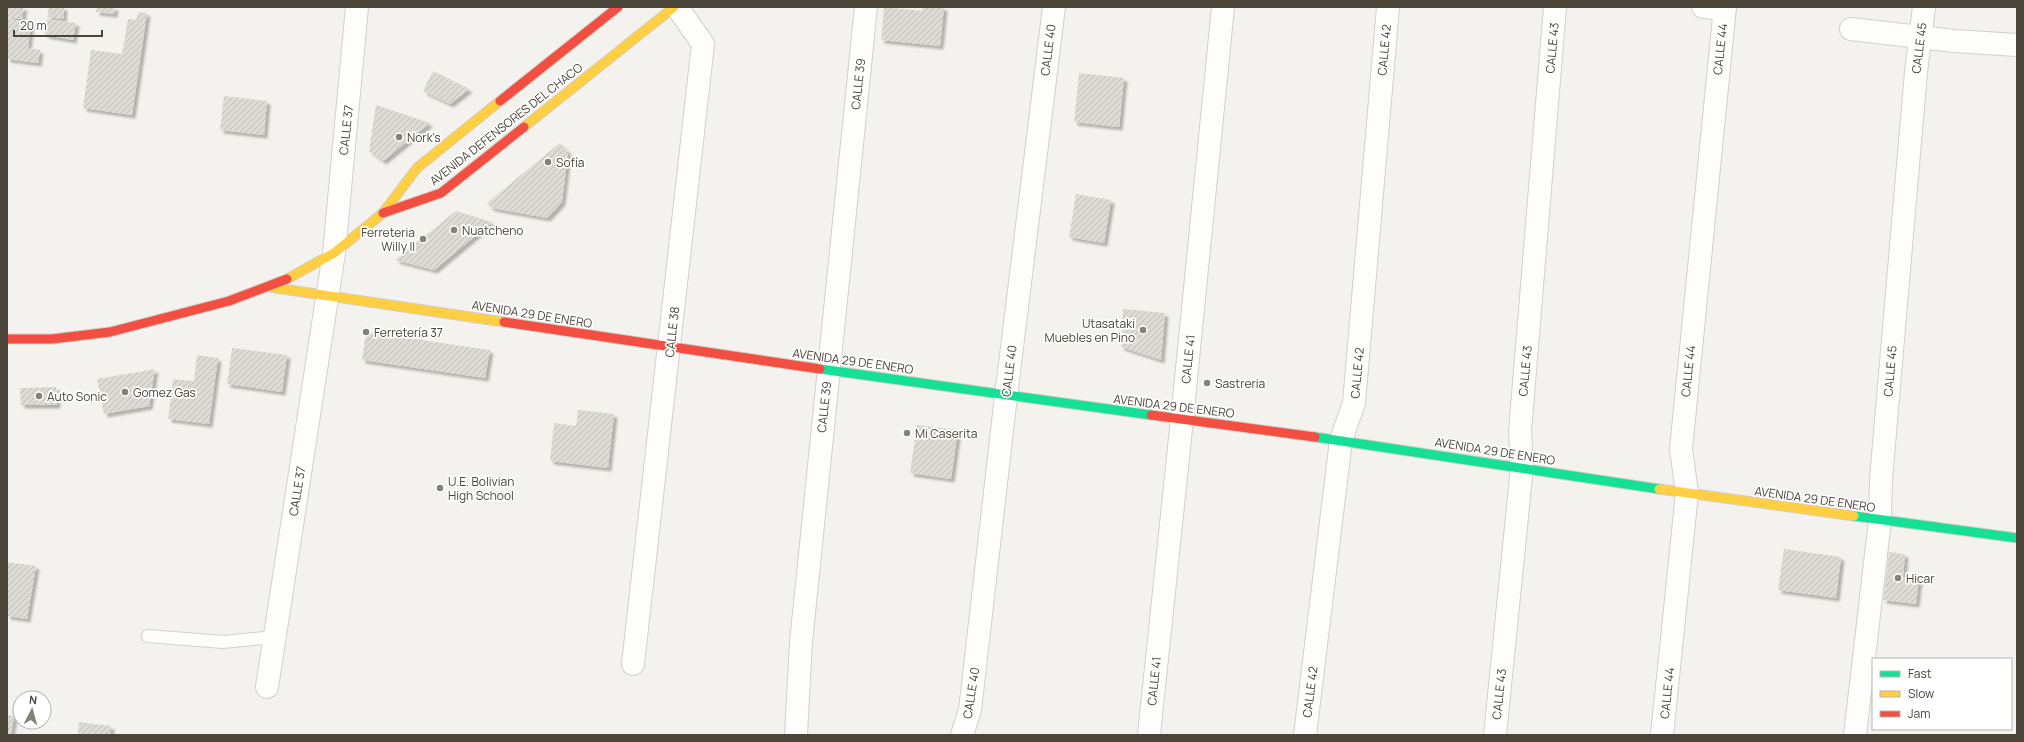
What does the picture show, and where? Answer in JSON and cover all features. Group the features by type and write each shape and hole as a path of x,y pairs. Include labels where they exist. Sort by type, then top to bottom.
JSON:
{"street":[{"name":"CALLE 37","path":"267,687 334,253 358,7"},
{"name":"AVENIDA DEFENSORES DEL CHACO","path":"383,213 417,168 618,7"},
{"name":"AVENIDA DEFENSORES DEL CHACO","path":"383,213 441,193 674,7"},
{"name":"CALLE 38","path":"634,664 671,347 704,44 677,7"},
{"name":"CALLE 39","path":"796,735 801,642 866,7"},
{"name":"CALLE 40","path":"962,735 970,710 1006,396 1054,7"},
{"name":"CALLE 41","path":"1149,735 1223,7"},
{"name":"CALLE 42","path":"1305,735 1341,440 1354,404 1388,7"},
{"name":"CALLE 43","path":"1495,735 1522,467 1520,431 1555,7"},
{"path":"1703,7 1725,8"},
{"name":"CALLE 45","path":"1855,735 1880,520 1881,479 1919,37 1924,7"},
{"name":"CALLE 44","path":"1662,735 1687,493 1681,449 1725,8"},
{"path":"1852,30 2017,45"},
{"path":"7,339 52,339 110,332 177,316 269,287 334,253 383,213"},
{"name":"AVENIDA 29 DE ENERO","path":"269,287 1006,396 1341,440 1687,493 2017,538"}],"lane":[{"path":"148,636 223,642 274,637"}],"building":[{"path":"7,7 24,7 22,19 7,18"},
{"path":"49,7 64,7 63,19 47,17"},
{"path":"97,7 115,7 114,14 96,12"},
{"path":"884,7 922,11 922,7 944,7 940,46 881,40"},
{"path":"138,12 147,13 132,115 83,108 91,50 122,54 128,19 136,20"},
{"path":"7,19 31,22 28,48 40,50 38,63 7,59"},
{"path":"47,19 76,23 73,40 45,35"},
{"path":"433,71 469,89 450,104 423,91"},
{"path":"1079,73 1124,78 1119,127 1074,122"},
{"path":"224,96 267,101 264,135 220,130"},
{"path":"376,105 430,123 383,161 369,151"},
{"path":"560,143 568,152 562,202 547,218 492,208 487,203"},
{"path":"1076,194 1111,200 1104,243 1069,237"},
{"path":"456,211 492,222 434,270 395,260"},
{"name":"Utasataki Muebles en Pino","path":"1123,309 1165,313 1161,360 1121,347"},
{"path":"366,332 490,350 485,378 362,360"},
{"path":"232,348 287,355 282,392 227,384"},
{"path":"197,355 218,358 209,424 168,419 173,379 194,381"},
{"name":"Gomez Gas","path":"155,369 149,406 104,414 97,379"},
{"name":"Auto Sonic","path":"56,387 57,405 21,405 20,388"},
{"path":"578,410 614,414 608,468 550,461 554,423 576,426"},
{"path":"917,425 958,430 951,479 910,473"},
{"path":"1784,549 1841,557 1836,598 1778,590"},
{"name":"Hicar","path":"1889,552 1905,554 1903,577 1919,578 1916,604 1883,600"},
{"path":"7,562 36,566 27,619 7,616"},
{"path":"7,715 12,716 12,729 11,735 7,735"},
{"path":"79,722 111,726 110,735 78,735"}],"traffic: fast":[{"path":"820,369 1151,415"},
{"path":"1315,437 1659,489"},
{"path":"1854,516 2017,538"}],"traffic: slow":[{"path":"524,127 674,7"},
{"path":"287,279 334,253 383,213 417,168 500,101"},
{"path":"269,287 504,322"},
{"path":"1659,489 1854,516"}],"traffic: jam":[{"path":"500,101 618,7"},
{"path":"383,213 441,193 524,127"},
{"path":"7,339 52,339 110,332 229,301 287,279"},
{"path":"504,322 820,369"},
{"path":"1151,415 1315,437"}],"place":[{"name":"Nork's","path":"399,137"},
{"name":"Sofía","path":"548,162"},
{"name":"Nuatcheno","path":"454,230"},
{"name":"Ferreteria Willy II","path":"423,239"},
{"name":"Utasataki Muebles en Pino","path":"1143,330"},
{"name":"Ferretería 37","path":"366,332"},
{"name":"Sastreria","path":"1207,383"},
{"name":"Gomez Gas","path":"125,392"},
{"name":"Auto Sonic","path":"39,396"},
{"name":"Mi Caserita","path":"907,433"},
{"name":"U.E. Bolivian High School","path":"440,488"},
{"name":"Hicar","path":"1898,578"}]}
